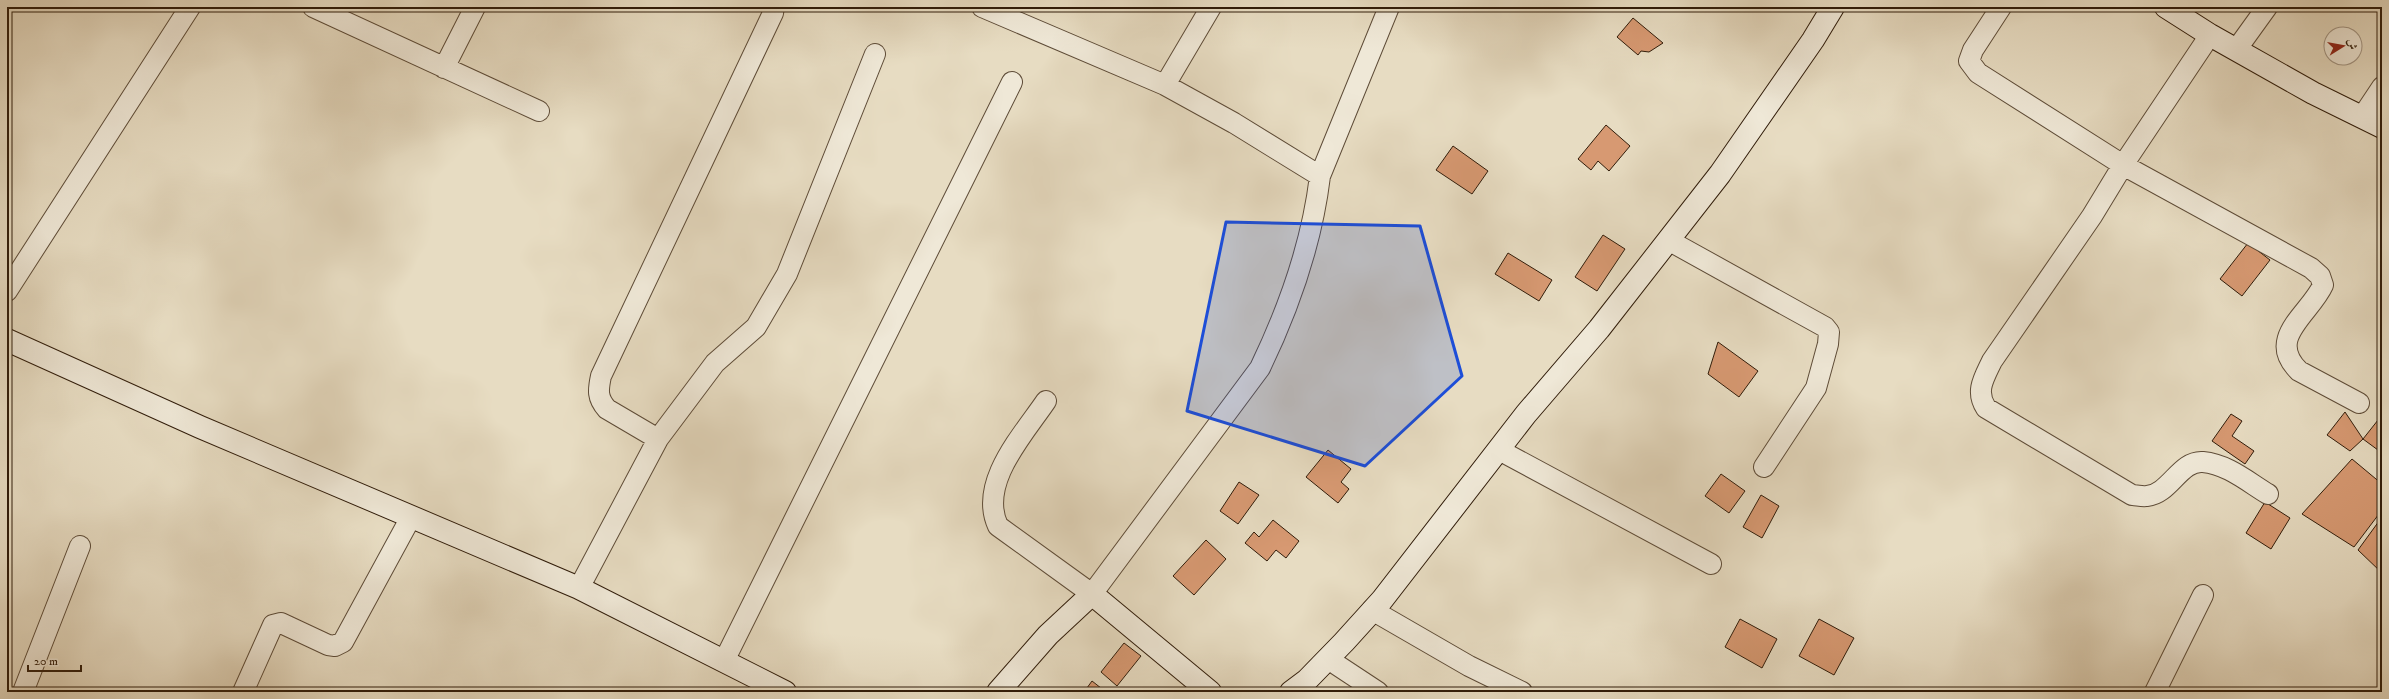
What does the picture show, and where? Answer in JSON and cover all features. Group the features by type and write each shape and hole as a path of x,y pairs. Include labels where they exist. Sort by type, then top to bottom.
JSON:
{"street":[{"path":"7,291 190,7"},
{"path":"313,7 539,111"},
{"path":"444,68 475,7"},
{"path":"658,439 607,409 601,402 598,392 600,376 773,14 774,7"},
{"path":"982,7 1165,85 1234,124 1320,176"},
{"path":"1165,85 1211,7"},
{"path":"998,692 1048,635 1092,594 1260,368 1277,334 1316,212 1320,176 1389,7"},
{"path":"1291,692 1328,659 1372,610 1526,414 1599,329 1720,174 1833,7"},
{"path":"2001,7 1973,50 1969,61 1972,67 1978,73 2123,165 2311,268 2320,276 2323,285 2288,334 2286,352 2291,363 2299,371 2359,403"},
{"path":"2166,7 2210,35 2313,94 2362,116 2382,127"},
{"path":"2236,50 2267,7"},
{"path":"2210,35 2123,165 2092,216 1992,361 1982,382 1981,399 1986,408 2132,495 2147,497 2156,494 2186,468 2202,462 2224,468 2268,494"},
{"path":"580,588 658,439 715,363 756,327 787,274 875,54"},
{"path":"724,660 1012,82"},
{"path":"2362,116 2382,87"},
{"path":"1668,240 1825,327 1829,332 1828,344 1816,388 1764,467"},
{"path":"7,340 79,374 580,588 785,692"},
{"path":"1046,401 999,473 992,500 993,515 998,526 1092,594 1210,692"},
{"path":"1499,450 1711,564"},
{"path":"243,692 273,625 281,623 328,645 335,646 343,642 411,517"},
{"path":"23,692 80,546"},
{"path":"2155,692 2203,595"},
{"path":"1372,610 1470,666 1522,692"},
{"path":"1328,659 1378,692"}],"highlighted area":[{"path":"1226,222 1420,226 1462,376 1365,466 1187,411"}],"building":[{"path":"1633,18 1663,43 1649,52 1641,51 1638,55 1617,37"},
{"path":"1606,125 1630,146 1609,171 1598,161 1591,170 1578,159"},
{"path":"1453,146 1488,171 1472,194 1436,170"},
{"path":"1603,235 1625,249 1597,291 1575,277"},
{"path":"2248,243 2270,260 2242,296 2220,279"},
{"path":"1508,253 1552,280 1539,301 1495,274"},
{"path":"1718,342 1758,371 1739,397 1708,374"},
{"path":"2345,412 2363,439 2350,451 2327,435"},
{"path":"2231,414 2242,421 2232,436 2254,451 2245,464 2212,441"},
{"path":"2382,415 2382,453 2363,439"},
{"path":"1328,450 1351,469 1341,482 1349,489 1338,503 1306,477"},
{"path":"2352,459 2382,484 2382,510 2354,547 2302,514"},
{"path":"1721,474 1745,491 1729,513 1705,496"},
{"path":"1239,482 1259,495 1238,524 1220,511"},
{"path":"1761,495 1779,506 1762,538 1743,527"},
{"path":"2265,502 2290,518 2271,549 2246,533"},
{"path":"2382,517 2382,573 2358,550"},
{"path":"1273,520 1299,541 1286,558 1276,550 1267,561 1245,543 1254,532 1259,537"},
{"path":"1206,540 1226,559 1194,595 1173,576"},
{"path":"1740,619 1777,639 1762,668 1725,647"},
{"path":"1819,619 1854,638 1834,675 1799,656"},
{"path":"1124,643 1141,656 1117,686 1101,672"},
{"path":"1092,681 1106,692 1084,692"}]}
